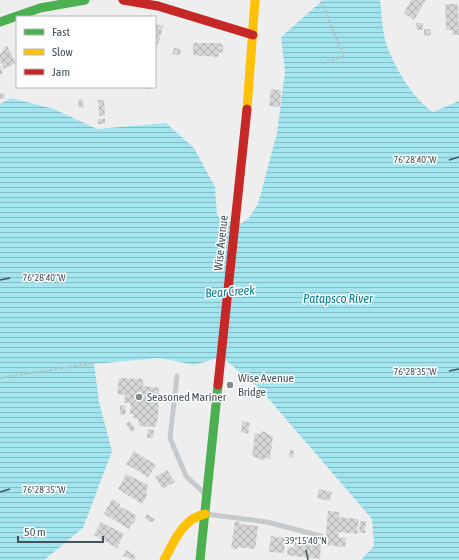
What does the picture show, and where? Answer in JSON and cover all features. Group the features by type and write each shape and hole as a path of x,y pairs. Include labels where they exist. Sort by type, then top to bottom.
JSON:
{"main road":[{"path":"17,16 40,8 85,0"},
{"path":"122,0 158,6 253,35"},
{"name":"Wise Avenue","path":"200,560 241,172 255,0"},
{"path":"0,22 16,16"},
{"path":"164,560 188,522 198,514 205,514"}],"lane":[{"path":"177,376 170,438 186,476 207,496"},
{"path":"205,514 267,522 321,536"}],"path":[{"path":"321,1 344,56 322,64"},
{"path":"0,378 94,364"}],"water":[{"name":"Patapsco River","path":"323,0 380,0 385,41 395,64 412,92 426,107 433,112 459,101 459,560 361,560 374,546 372,519 261,390 222,357 194,365 160,358 94,364 99,402 112,451 83,528 44,560 0,560 0,104 11,98 54,109 97,129 166,123 194,148 215,187 217,215 224,222 242,223 249,218 258,204 277,133 285,72 281,37"}],"building":[{"path":"411,0 426,0 414,20 404,13"},
{"path":"445,4 458,4 459,35 453,35 452,30 446,30"},
{"path":"416,23 423,23 423,30 417,30"},
{"path":"156,24 163,26 158,45 156,44"},
{"path":"424,29 430,29 431,35 424,36"},
{"path":"193,43 219,43 223,45 223,53 219,52 218,57 193,55"},
{"path":"7,46 16,63 4,69 0,61 0,53 4,51 3,48"},
{"path":"174,48 181,49 180,55 172,54"},
{"path":"0,65 3,73 0,75"},
{"path":"271,89 281,90 280,107 269,106"},
{"path":"4,93 5,98 0,99 0,94"},
{"path":"82,99 84,107 79,108 78,100"},
{"path":"98,100 104,100 105,116 99,116"},
{"path":"98,119 105,119 105,124 98,124"},
{"path":"119,378 143,379 143,386 159,388 158,418 155,427 138,426 139,419 133,418 134,414 130,414 131,403 124,403 125,395 117,394"},
{"path":"120,405 126,406 125,415 120,414"},
{"path":"130,421 135,429 131,432 126,424"},
{"path":"242,421 250,423 248,434 241,432"},
{"path":"148,429 154,430 153,438 147,438"},
{"path":"261,431 273,436 270,459 265,458 265,461 252,456 255,433 261,434"},
{"path":"290,450 294,451 293,458 289,457"},
{"path":"134,451 156,465 148,477 126,464"},
{"path":"167,470 175,482 163,489 155,477"},
{"path":"126,474 148,485 146,493 148,494 142,504 118,489"},
{"path":"319,489 332,492 330,501 317,498"},
{"path":"112,499 120,504 119,506 136,515 134,524 132,523 129,529 104,514"},
{"path":"328,511 339,512 339,517 359,519 357,534 339,532 338,537 346,538 345,547 325,545"},
{"path":"147,514 155,519 152,523 145,518"},
{"path":"235,521 240,522 240,524 258,526 255,549 237,547 237,549 231,548"},
{"path":"360,521 366,521 365,533 359,533"},
{"path":"101,522 124,534 117,548 94,535"},
{"path":"271,536 285,538 284,553 269,552"},
{"path":"295,543 321,544 320,559 287,555 288,547 294,548"},
{"path":"126,550 136,556 134,560 123,556"}],"traffic: fast":[{"path":"17,16 40,8 85,0"},
{"path":"0,22 16,16"},
{"path":"200,560 218,385"}],"traffic: slow":[{"path":"247,109 255,0"},
{"path":"164,560 185,526 197,516 205,514"}],"traffic: jam":[{"path":"123,0 158,6 253,35"},
{"path":"218,385 247,109"}],"place":[{"name":"Wise Avenue Bridge","path":"230,385"},
{"name":"Seasoned Mariner","path":"139,397"}],"water label":[{"name":"Bear Creek","path":"230,291"}]}
